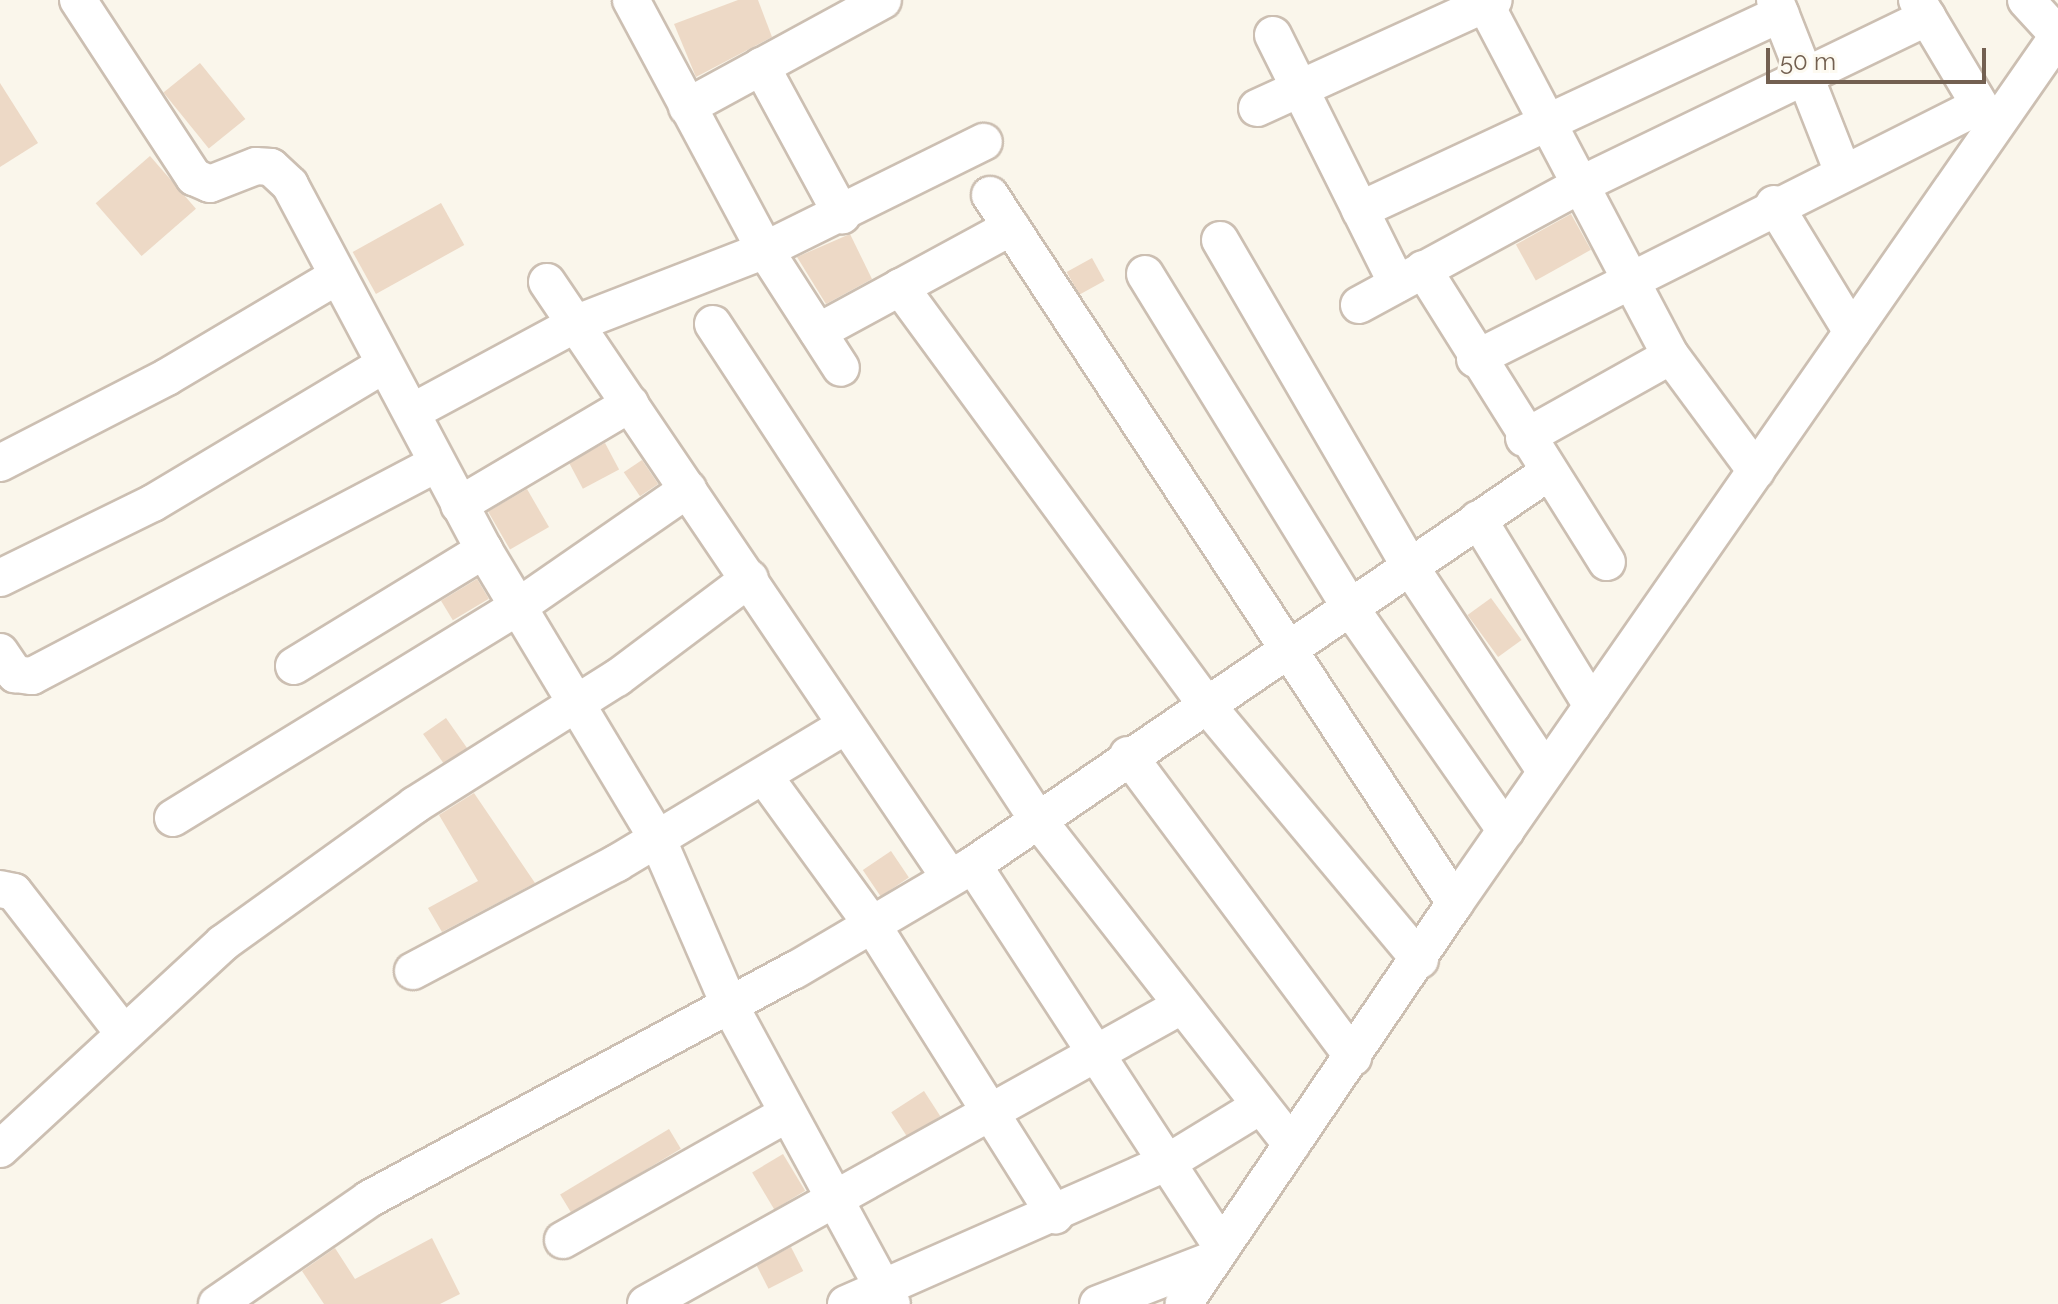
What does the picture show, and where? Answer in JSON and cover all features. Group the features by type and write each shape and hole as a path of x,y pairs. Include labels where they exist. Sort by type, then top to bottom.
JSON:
{"street":[{"path":"78,0 180,163 210,184 256,166 283,176 484,550 522,604 658,840 730,1006 785,1115 830,1199 889,1296"},
{"path":"631,0 765,250 841,368"},
{"path":"687,107 883,0"},
{"path":"1184,1304 1420,960 1455,903 1852,332 1986,118 2058,36 2026,0"},
{"path":"1257,108 1488,2 1546,121 1671,356 1756,471"},
{"path":"1360,210 1778,7 1842,170"},
{"path":"1359,305 1580,185 1808,78 1922,8 1986,118"},
{"path":"1273,35 1360,210 1475,359 1546,474 1607,562"},
{"path":"761,66 842,215"},
{"path":"1475,359 1629,276 1842,170 1986,118"},
{"path":"412,412 577,323 765,250 842,215 984,142"},
{"path":"990,195 1455,903"},
{"path":"1774,204 1852,332"},
{"path":"818,332 1011,227"},
{"path":"1220,240 1409,565 1546,772"},
{"path":"1145,274 1349,606 1506,831"},
{"path":"0,463 167,377 337,276"},
{"path":"547,282 750,578 843,727 962,872 1099,1055 1170,1161 1218,1253"},
{"path":"900,287 1205,703 1420,960"},
{"path":"713,324 1038,820 1292,1145"},
{"path":"1524,438 1671,356"},
{"path":"0,578 153,503 385,364"},
{"path":"459,505 630,404"},
{"path":"0,652 15,674 32,676 436,464"},
{"path":"217,1304 369,1199 730,1006 962,872 1286,647 1546,474"},
{"path":"173,818 522,604 688,489"},
{"path":"1478,519 1592,706"},
{"path":"294,666 484,550"},
{"path":"0,1149 122,1031 337,860 578,704 750,578"},
{"path":"413,971 658,840 843,727"},
{"path":"1128,755 1353,1057"},
{"path":"764,776 873,926 1055,1215"},
{"path":"0,889 14,892 122,1031"},
{"path":"646,1304 830,1199 992,1116 1181,1006"},
{"path":"846,1304 889,1296 1170,1161 1260,1106"},
{"path":"563,1240 785,1115"},
{"path":"1098,1304 1218,1253"}],"building":[{"path":"738,0 758,0 772,37 696,77 674,24"},
{"path":"200,63 245,119 209,149 163,93"},
{"path":"0,83 38,143 0,167"},
{"path":"150,156 196,209 142,256 96,203"},
{"path":"441,203 464,245 376,294 353,252"},
{"path":"1571,214 1591,250 1536,280 1516,245"},
{"path":"850,234 872,279 826,304 797,257"},
{"path":"1092,258 1105,281 1079,295 1067,272"},
{"path":"605,443 619,469 583,489 569,462"},
{"path":"642,460 658,484 640,496 624,472"},
{"path":"527,489 549,527 510,550 488,512"},
{"path":"477,579 489,599 453,620 441,601"},
{"path":"1491,598 1522,640 1498,657 1468,615"},
{"path":"446,718 467,748 444,764 423,734"},
{"path":"474,793 535,883 442,932 428,908 478,881 439,815"},
{"path":"891,851 909,878 881,897 863,870"},
{"path":"924,1091 940,1116 908,1137 891,1112"},
{"path":"669,1129 681,1149 572,1214 560,1194"},
{"path":"783,1154 805,1191 774,1209 752,1173"},
{"path":"432,1238 460,1294 440,1304 324,1304 302,1271 335,1248 355,1279"},
{"path":"791,1247 803,1271 769,1289 756,1265"}]}
